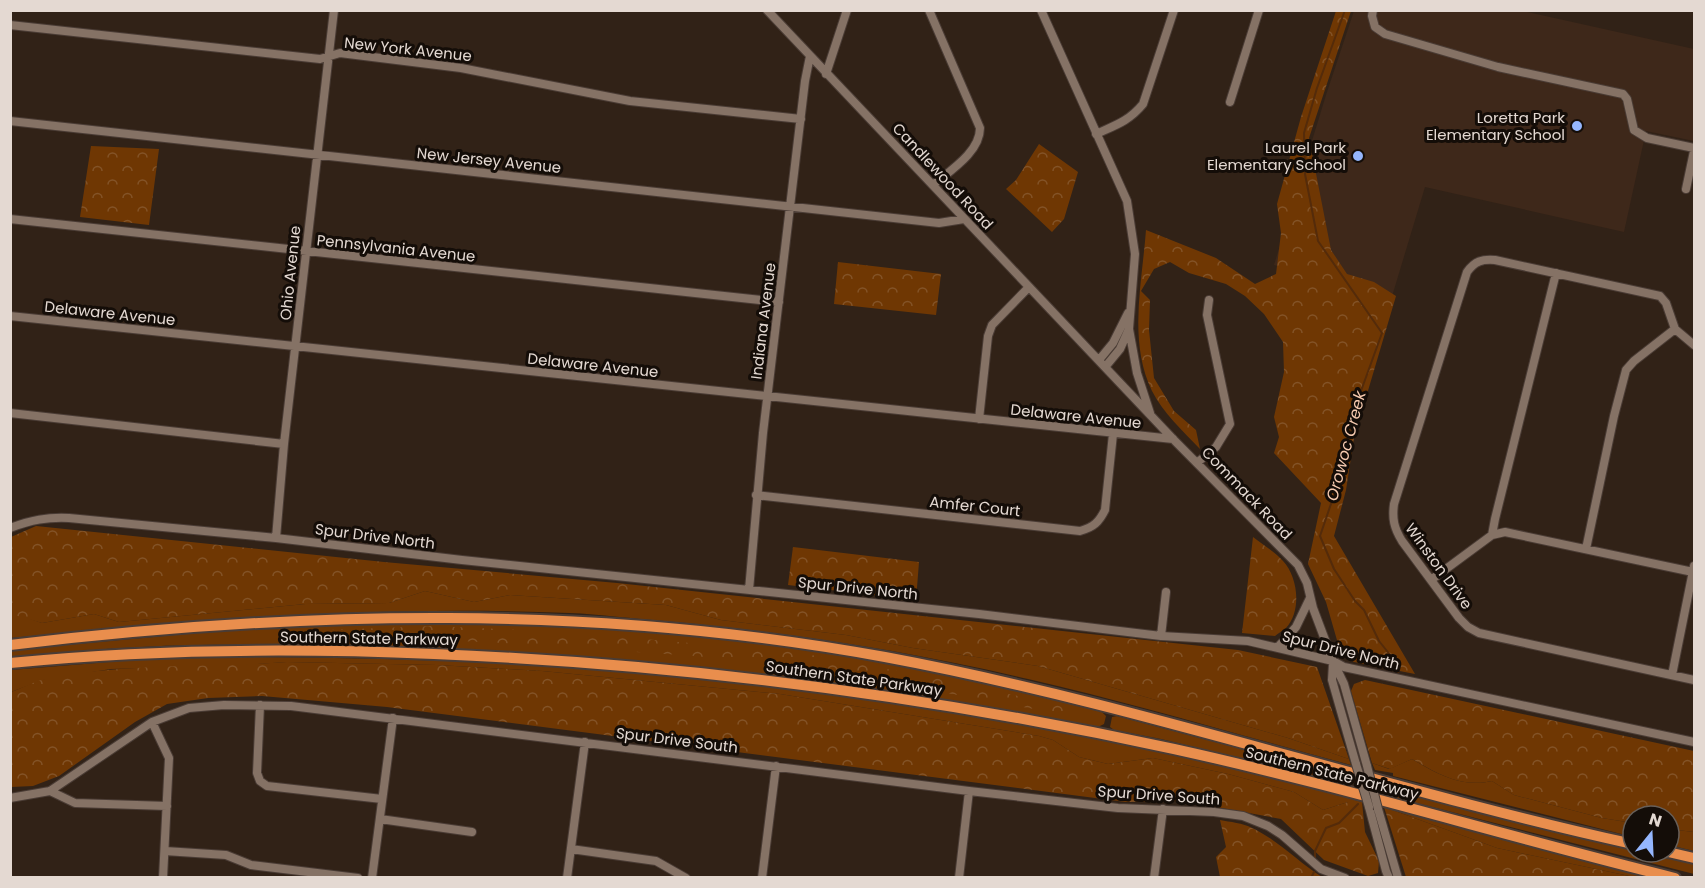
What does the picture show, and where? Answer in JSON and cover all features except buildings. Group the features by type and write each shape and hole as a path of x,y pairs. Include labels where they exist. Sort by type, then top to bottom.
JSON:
{"highway":[{"name":"Southern State Parkway","path":"10,645 69,638 310,620 450,617 590,622 740,636 884,657 1002,681 1485,808 1621,841"},
{"name":"Southern State Parkway","path":"10,663 164,652 310,650 543,659 766,680 947,706 1175,750 1292,778 1675,878"}],"street":[{"name":"Ohio Avenue","path":"276,538 284,444 334,10"},
{"name":"Candlewood Road","path":"767,10 1103,363"},
{"path":"826,74 847,10"},
{"path":"929,10 980,128 980,139 973,150 933,185"},
{"path":"1041,10 1127,201 1135,254 1130,329 1137,373 1150,414"},
{"path":"1096,134 1133,116 1143,104 1174,10"},
{"path":"1230,102 1259,10"},
{"path":"1373,10 1375,27 1385,34 1520,72 1623,94 1627,99 1635,130 1647,138 1695,150 1686,189"},
{"name":"New York Avenue","path":"10,25 320,59 340,53 461,68 630,101 801,119"},
{"name":"Indiana Avenue","path":"748,590 756,495 805,81 810,56"},
{"name":"New Jersey Avenue","path":"10,122 939,223 964,219"},
{"name":"Pennsylvania Avenue","path":"10,219 779,302"},
{"name":"Winston Drive","path":"1556,273 1495,260 1473,263 1467,272 1394,504 1392,518 1395,529 1459,618 1479,633 1695,680"},
{"path":"1492,535 1556,273 1660,296 1666,303 1675,329 1695,345"},
{"path":"979,419 988,336 992,325 1029,287"},
{"path":"1198,462 1216,447 1230,424 1207,315 1209,300"},
{"path":"1103,363 1124,325 1130,307"},
{"name":"Delaware Avenue","path":"10,316 1173,439"},
{"path":"1103,363 1120,349 1130,329"},
{"path":"1586,549 1626,370 1675,329"},
{"name":"Commack Road","path":"1103,363 1173,439 1298,565 1307,583 1310,598 1333,661 1344,684 1398,878"},
{"path":"10,413 284,444"},
{"name":"Amfer Court","path":"756,495 1080,531 1091,528 1100,521 1105,510 1113,434"},
{"name":"Spur Drive North","path":"10,528 31,520 48,517 276,538 462,560 979,614 1161,636 1248,641 1333,661 1344,667 1695,742"},
{"path":"1431,580 1492,535 1505,532 1694,569 1672,675"},
{"path":"1161,636 1166,592"},
{"path":"1278,647 1296,627 1310,598"},
{"name":"Commack Road","path":"1333,661 1332,680 1389,878"},
{"name":"Spur Drive South","path":"10,798 50,791 152,723 189,708 224,705 291,706 969,791 1118,807 1214,812 1244,816 1282,835 1322,869 1345,878"},
{"path":"260,705 257,773 260,781 267,786 382,799"},
{"path":"372,878 393,718"},
{"path":"152,723 169,758 163,878"},
{"path":"567,878 585,742"},
{"path":"762,878 776,766"},
{"path":"50,791 75,802 167,806"},
{"path":"959,878 969,791"},
{"path":"1154,878 1163,809"},
{"path":"380,819 471,832"},
{"path":"571,849 657,861 686,878"},
{"path":"165,850 226,855 251,866 358,878"}],"shaded area":[{"path":"1354,11 1523,11 1694,49 1694,141 1646,131 1624,232 1425,187 1390,303 1274,265"}],"green space":[{"path":"1336,11 1351,11 1309,138 1331,250 1347,274 1374,282 1396,296 1354,438 1346,490 1334,536 1415,674 1354,662 1341,654 1326,602 1308,564 1321,503 1274,453 1279,437 1274,417 1284,372 1283,342 1264,314 1245,296 1226,284 1189,273 1170,262 1154,269 1141,291 1150,300 1149,330 1154,378 1174,411 1196,430 1200,449 1174,422 1152,391 1140,352 1138,312 1146,230 1216,258 1255,284 1276,274 1281,233 1277,204 1301,117"},
{"path":"1039,144 1078,172 1064,219 1052,232 1006,189 1016,180"},
{"path":"91,146 159,149 149,225 80,217"},
{"path":"838,262 941,274 936,315 834,304"},
{"path":"36,526 384,562 617,583 1238,650 1317,667 1349,759 1288,738 1038,666 913,648 846,635 721,620 666,605 510,595 474,602 425,591 389,603 305,604 119,622 94,614 42,623 11,614 11,537"},
{"path":"1253,537 1283,561 1295,585 1296,604 1291,621 1275,636 1242,633"},
{"path":"793,547 919,562 916,600 788,585"},
{"path":"425,591 474,602 510,595 666,605 721,620 846,635 913,648 1038,666 1288,738 1349,759 1351,765 1109,699 983,669 847,644 664,621 581,614 499,611 359,612 150,625 11,638 11,614 13,613 42,623 94,614 119,622 305,604 389,603"},
{"path":"439,623 623,631 807,650 971,680 1101,711 1106,716 1104,724 1098,727 900,693 801,679 602,658 502,651 402,647 202,645 109,649 11,658 11,650 219,631"},
{"path":"434,626 560,632 795,652 930,677 1050,703 1088,714 1082,718 823,670 695,656 503,643 254,635 276,632"},
{"path":"260,657 484,662 618,671 785,688 952,713 1138,747 1362,802 1348,802 1323,810 1294,792 1228,774 1153,758 1108,764 1079,757 1053,740 1039,736 780,694 542,671 437,665 287,662 111,669 43,680 11,692 11,670 145,659"},
{"path":"287,662 437,665 542,671 780,694 1039,736 1053,740 1079,757 1108,764 1153,758 1228,774 1294,792 1323,810 1348,802 1362,802 1365,832 1379,861 1378,873 1368,876 1324,860 1281,819 1184,801 1126,802 387,707 262,696 208,698 167,704 135,722 59,776 33,786 11,787 11,692 45,679 105,670"},
{"path":"1365,680 1694,751 1694,832 1681,830 1681,804 1621,804 1621,821 1514,795 1492,781 1470,783 1460,781 1431,770 1412,759 1390,769 1372,763 1351,691 1354,684"},
{"path":"1117,716 1336,774 1334,781 1161,739 1114,730 1110,727 1112,717"},
{"path":"1412,759 1431,770 1460,781 1481,783 1492,781 1514,795 1621,821 1621,834 1393,776 1393,773 1375,770 1372,763 1389,769"},
{"path":"1400,791 1621,847 1621,855 1397,798"},
{"path":"1384,807 1650,877 1634,877 1497,848"},
{"path":"1384,807 1497,848 1634,877 1406,877"},
{"path":"1220,820 1245,825 1261,833 1322,877 1220,877 1216,857 1226,847"},
{"path":"1681,830 1694,832 1694,851 1681,848"},
{"path":"1681,860 1694,863 1694,874 1655,864 1681,864"}],"waterway":[{"name":"Orowoc Creek","path":"1345,10 1317,88 1304,133 1305,174 1318,241 1382,333 1353,413 1344,466 1320,536 1334,569 1355,601 1364,610 1379,641 1399,666 1398,672"},
{"name":"Orowoc Creek","path":"1315,858 1315,851 1326,828 1339,823 1358,804"},
{"name":"Orowoc Creek","path":"1311,878 1314,872"}],"place":[{"name":"Loretta Park Elementary School","path":"1577,126"},
{"name":"Laurel Park Elementary School","path":"1358,156"}]}
